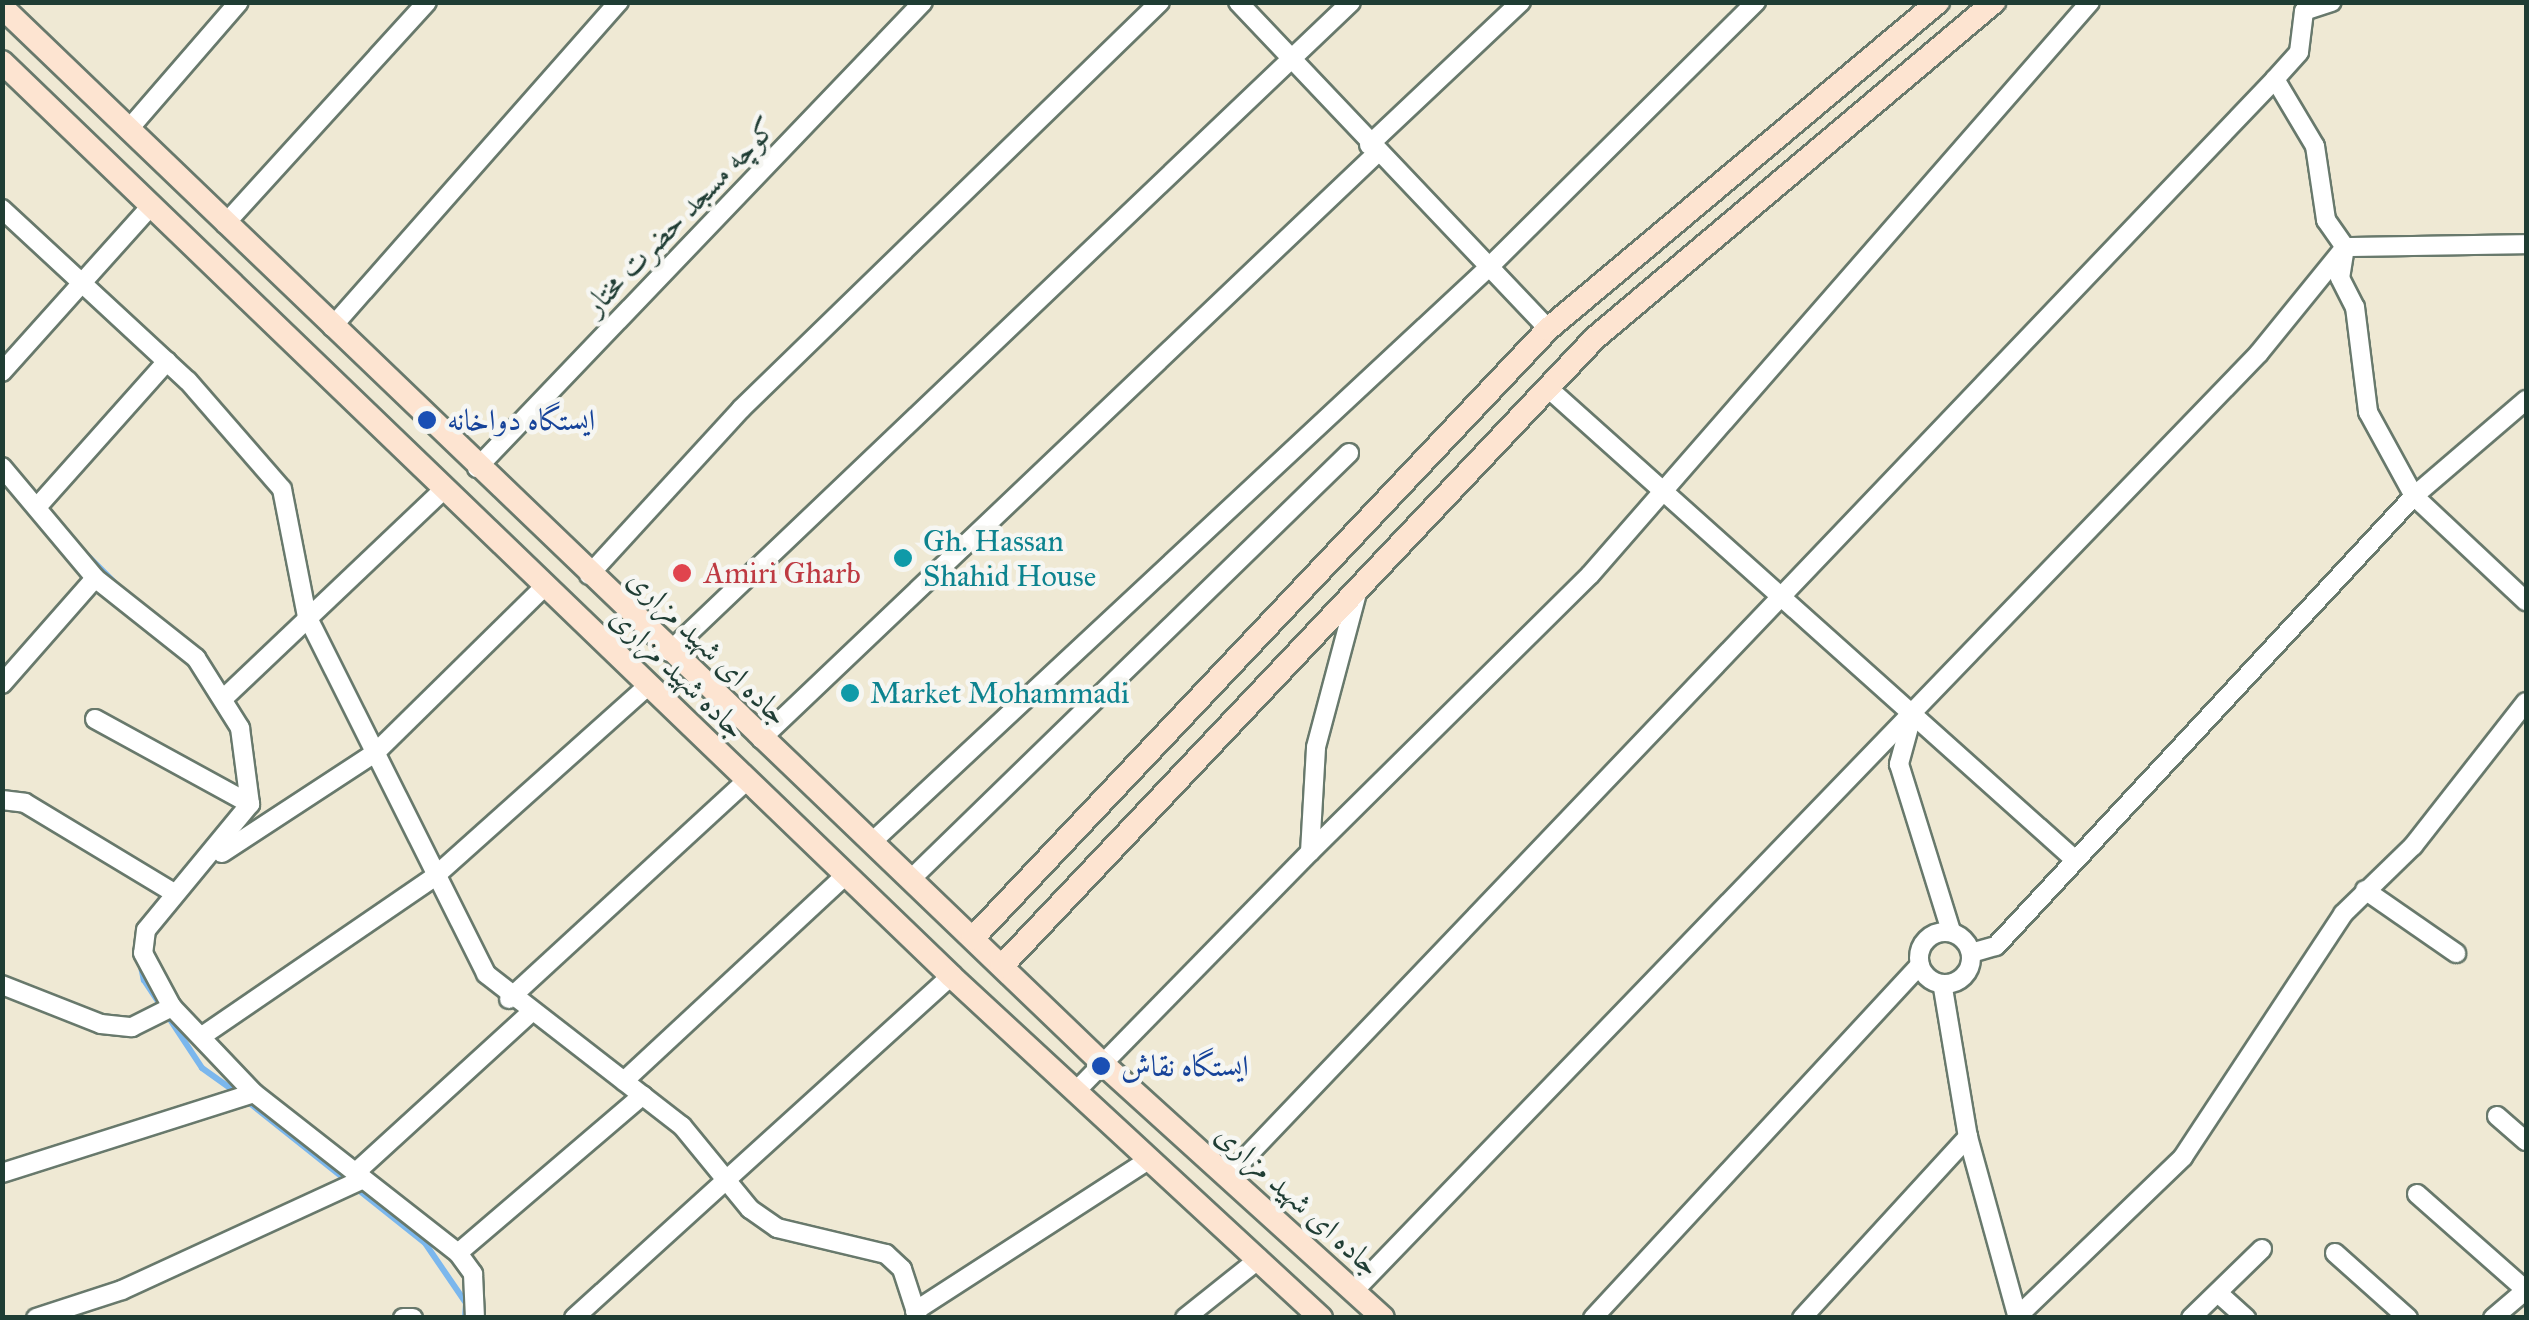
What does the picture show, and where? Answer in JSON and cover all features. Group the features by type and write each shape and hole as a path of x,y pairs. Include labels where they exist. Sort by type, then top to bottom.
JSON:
{"main road":[{"path":"972,938 1548,329 1938,2"},
{"path":"1002,966 1548,388 1652,288 1994,2"},
{"name":"جاده ای شهید مزاری","path":"2,7 589,576 1102,1064 1383,1318"},
{"name":"جاده شهید مزاری","path":"2,62 951,976 1321,1318"}],"street":[{"path":"128,130 239,2"},
{"path":"226,224 427,2"},
{"path":"332,327 619,2"},
{"name":"کوچه مسجد حضرت مختار","path":"477,468 924,2"},
{"path":"589,576 742,409 1160,2"},
{"path":"1238,2 1373,149 1548,329"},
{"path":"670,652 1351,2"},
{"path":"761,739 1521,2"},
{"path":"872,842 1488,268 1756,2"},
{"path":"1075,1092 1310,852 1507,664 1663,492 2090,2"},
{"path":"1228,1177 2275,79 2299,52 2304,10 2332,2"},
{"path":"2275,79 2316,146 2326,220 2345,248 2340,278 2355,307 2368,412 2414,496 2526,602"},
{"path":"2,372 151,206"},
{"path":"2,209 167,361 282,489 307,616 433,878 509,999 682,1126 727,1185 777,1228 886,1254 902,1269 916,1314 1148,1160"},
{"path":"1353,1292 2259,353 2345,248 2526,244"},
{"path":"38,506 167,361"},
{"path":"1548,388 1778,598 2073,858"},
{"path":"1971,953 1996,946 2073,858 2414,496 2526,400"},
{"path":"911,879 1348,453"},
{"path":"2,468 95,578 196,658 225,697 250,760 250,804 210,861"},
{"path":"225,697 443,490"},
{"path":"2,684 95,578"},
{"path":"1310,852 1316,747 1360,583"},
{"path":"475,1318 473,1274 458,1253 254,1093 205,1034 172,1007 143,954 146,930 174,892 210,861 376,753 544,586"},
{"path":"205,1034 433,878 648,686"},
{"path":"1920,965 1943,988 1968,1137 2018,1317 2183,1157 2365,890 2413,846 2526,702"},
{"path":"1913,715 1898,764 1951,931 1971,953"},
{"path":"95,719 250,804"},
{"path":"509,999 747,780"},
{"path":"2,800 25,803 174,892"},
{"path":"624,1081 846,875"},
{"path":"2365,890 2456,952"},
{"path":"1593,1318 1920,965 1924,941 1951,931"},
{"path":"1943,988 1968,971 1971,953"},
{"path":"574,1318 727,1185 951,976"},
{"path":"2,985 101,1024 132,1026 172,1007"},
{"path":"36,1318 122,1290 359,1176 529,1014"},
{"path":"2,1173 254,1093"},
{"path":"458,1253 644,1095"},
{"path":"2497,1116 2526,1141"},
{"path":"1802,1318 1968,1137"},
{"path":"2417,1194 2526,1290 2494,1318"},
{"path":"2191,1318 2262,1248"},
{"path":"2335,1254 2408,1318"},
{"path":"1185,1318 1259,1259"},
{"path":"2218,1292 2246,1318"},
{"path":"403,1318 413,1318"}],"waterway":[{"path":"85,553 115,583"},
{"path":"137,948 144,980 202,1068 237,1093"},
{"path":"247,1101 425,1243 466,1303 465,1318"}],"place":[{"name":"ایستگاه دواخانه","path":"427,420"},
{"name":"Gh. Hassan Shahid House","path":"903,558"},
{"name":"Amiri Gharb","path":"682,573"},
{"name":"Market Mohammadi","path":"850,693"},
{"name":"ایستگاه نقاش","path":"1101,1066"}]}
